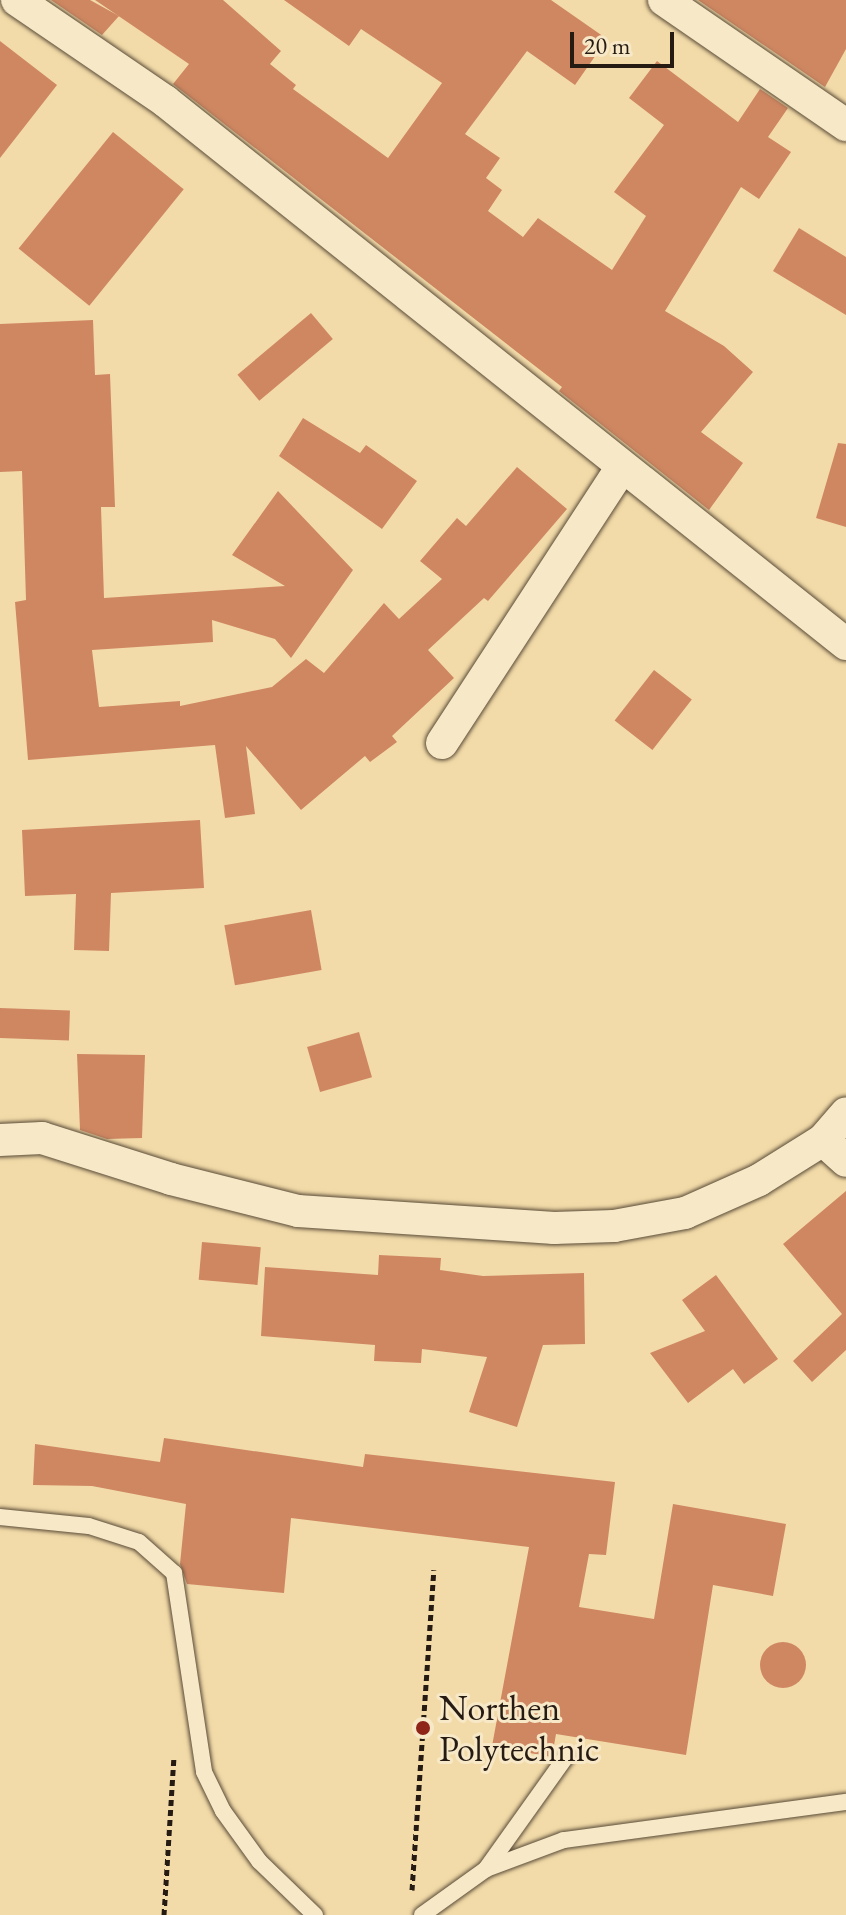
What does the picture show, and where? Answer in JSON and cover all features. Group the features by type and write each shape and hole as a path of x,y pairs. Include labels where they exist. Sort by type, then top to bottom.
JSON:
{"street":[{"path":"17,0 165,101 846,644"},
{"path":"664,0 846,125"},
{"path":"442,743 622,467"},
{"path":"0,1140 42,1138 171,1179 298,1211 554,1228 614,1226 685,1213 835,1151 846,1114"}],"lane":[{"path":"0,1517 89,1526 139,1542 174,1573 204,1772 223,1811 259,1861 310,1914"},
{"path":"486,1869 566,1757"},
{"path":"422,1915 486,1869 564,1840 846,1802"}],"path":[{"path":"411,1899 434,1570"},
{"path":"164,1915 175,1752"}],"building":[{"path":"51,0 90,0 119,16 102,35"},
{"path":"95,0 223,0 281,51 270,64 296,85 293,89 388,158 442,83 361,29 349,46 284,0 551,0 607,39 575,85 527,51 465,134 500,158 486,178 502,190 488,211 523,237 538,218 612,270 646,216 614,192 664,125 629,98 657,61 738,122 760,89 788,108 768,137 791,152 759,199 741,187 665,311 724,346 753,372 701,432 743,463 709,510 559,391 562,387 173,84 189,64"},
{"path":"698,0 846,0 846,49 825,87"},
{"path":"0,41 57,85 0,158"},
{"path":"113,132 184,189 89,306 19,249"},
{"path":"799,228 846,257 846,315 773,271"},
{"path":"311,313 333,339 259,401 237,375"},
{"path":"93,320 95,375 110,374 115,507 101,507 104,598 285,586 232,555 278,491 353,570 291,658 275,639 212,620 213,642 92,650 99,707 180,701 180,706 272,687 306,659 324,673 384,603 399,619 442,579 420,561 457,518 466,526 517,467 567,509 488,601 484,598 428,650 454,678 392,736 397,742 370,762 365,756 301,810 246,746 255,814 225,818 215,745 28,760 15,602 26,600 22,471 0,472 0,324"},
{"path":"303,418 360,453 366,445 417,481 382,529 279,456"},
{"path":"838,443 846,444 846,527 816,518"},
{"path":"654,670 692,700 652,750 615,720"},
{"path":"200,820 204,888 111,893 109,951 74,950 76,894 25,896 22,830"},
{"path":"311,910 322,970 235,985 224,925"},
{"path":"0,1008 70,1010 69,1040 0,1038"},
{"path":"359,1032 372,1077 320,1092 307,1047"},
{"path":"77,1054 145,1055 142,1138 107,1139 80,1130"},
{"path":"846,1191 846,1350 812,1382 793,1361 842,1314 783,1244"},
{"path":"202,1242 261,1247 257,1285 199,1280"},
{"path":"379,1255 441,1258 440,1270 483,1276 584,1273 585,1344 543,1345 517,1427 469,1412 487,1357 422,1349 421,1363 374,1361 375,1345 261,1336 265,1267 378,1275"},
{"path":"716,1275 778,1359 744,1384 733,1369 688,1403 650,1353 705,1331 682,1300"},
{"path":"164,1438 363,1467 365,1454 615,1482 606,1555 589,1554 579,1607 654,1619 673,1504 786,1524 773,1596 713,1585 686,1755 556,1734 552,1757 492,1746 529,1547 291,1518 284,1593 187,1584 180,1564 186,1504 92,1486 33,1485 35,1444 160,1462"},
{"path":"783,1642 799,1649 806,1665 799,1681 783,1688 767,1681 760,1665 767,1649"}],"place":[{"name":"Northen Polytechnic","path":"423,1728"}]}
